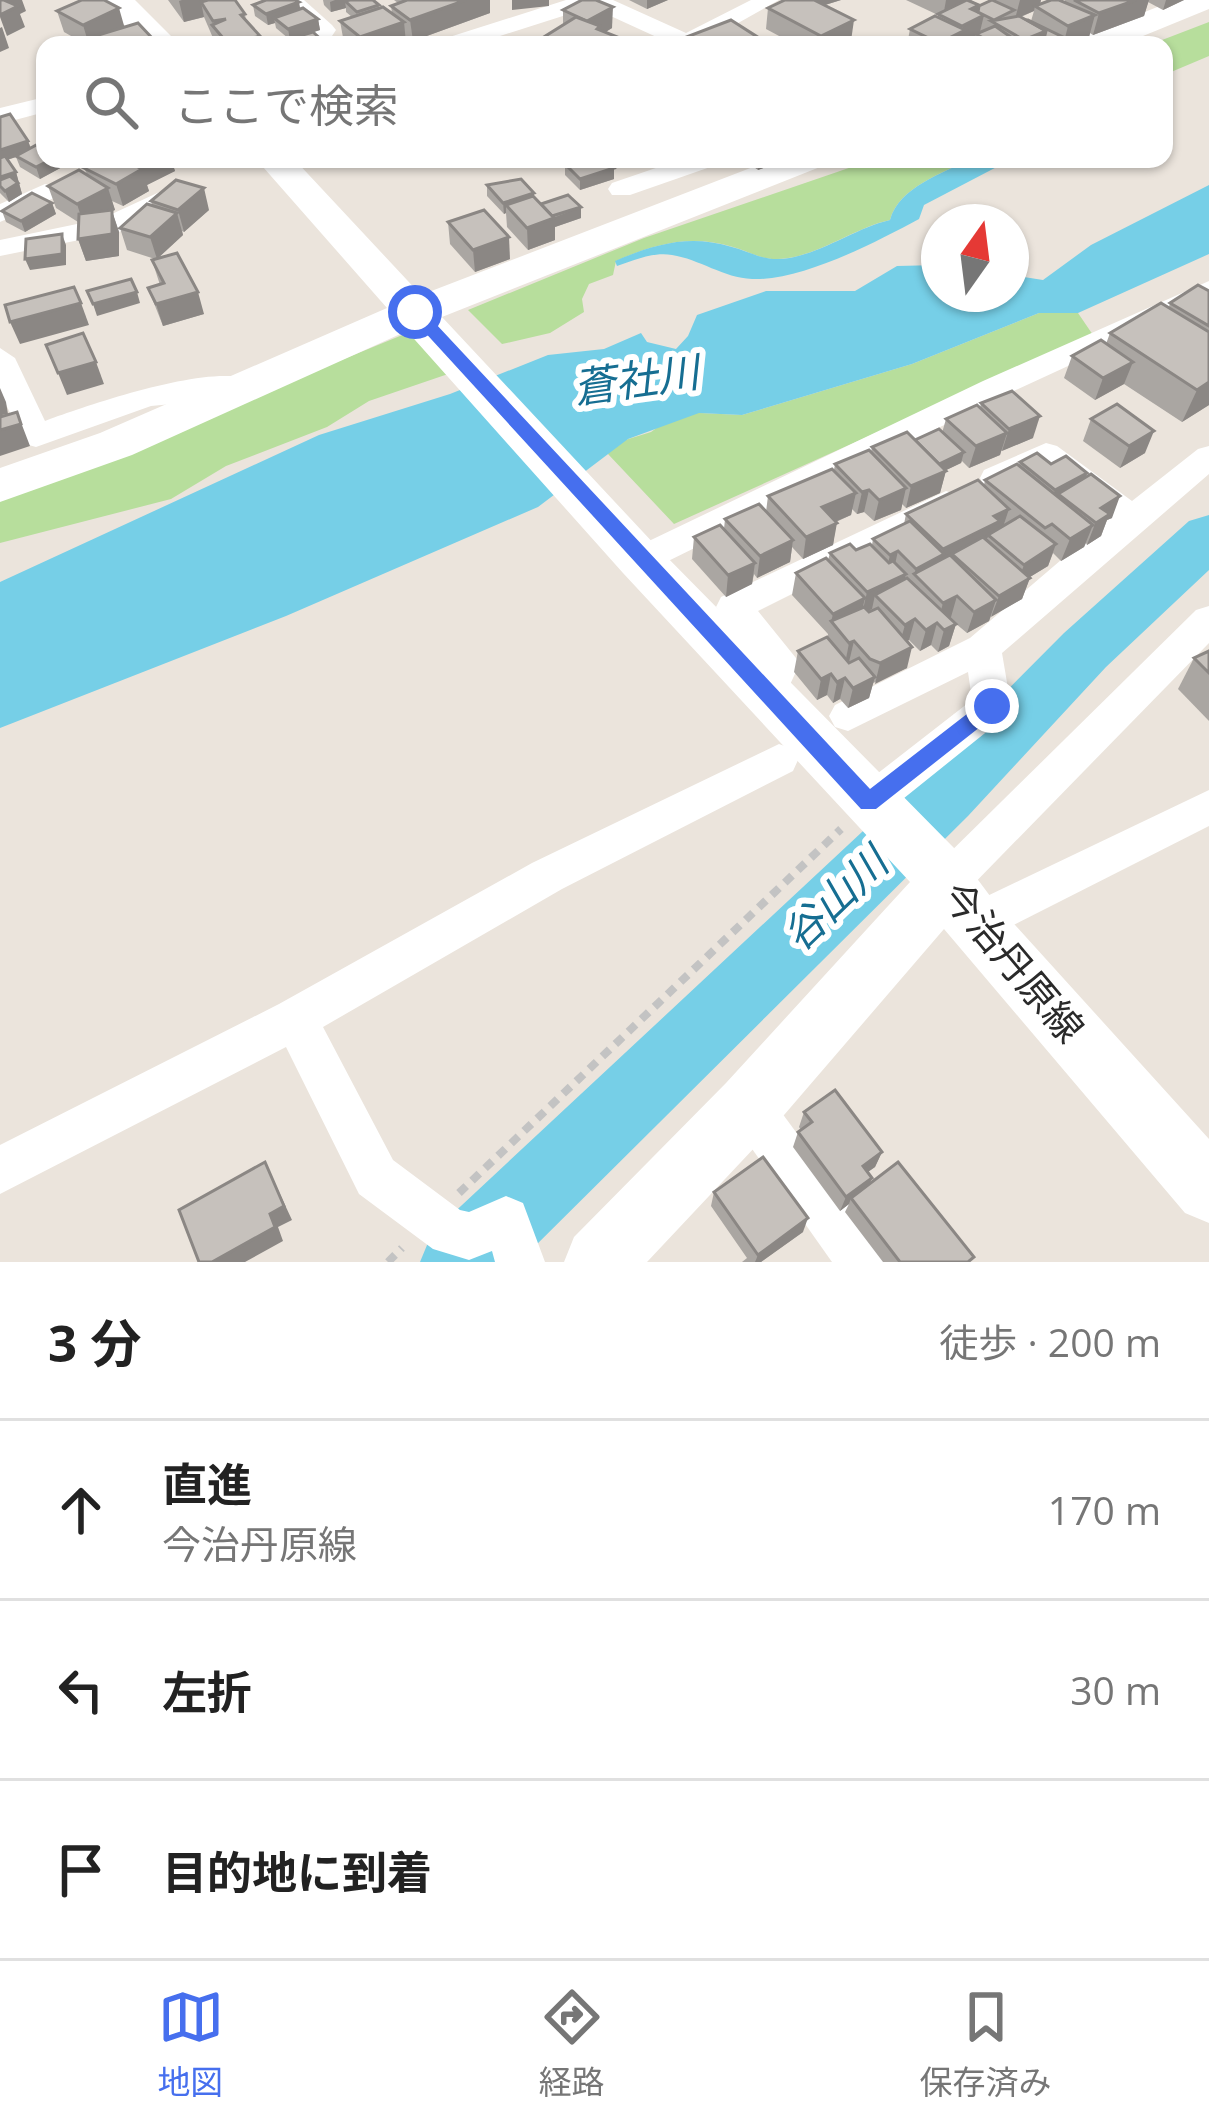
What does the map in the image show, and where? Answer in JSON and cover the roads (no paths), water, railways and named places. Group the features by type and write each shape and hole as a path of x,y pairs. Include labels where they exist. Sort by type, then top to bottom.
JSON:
{"street":[{"path":"116,0 154,36"},
{"path":"290,0 324,30 320,36"},
{"path":"489,0 523,22"},
{"path":"477,36 592,0 669,36"},
{"path":"701,36 768,0"},
{"path":"1114,36 1204,0"},
{"path":"0,116 36,106"},
{"name":"今治丹原線","path":"282,168 952,892 1209,1189"},
{"path":"606,240 621,189 621,168"},
{"path":"621,189 680,168"},
{"path":"0,484 116,444 785,168"},
{"path":"0,248 109,226 179,191"},
{"path":"0,214 45,192"},
{"path":"640,560 911,427 1209,290"},
{"path":"0,358 7,394 36,436 147,395 245,387"},
{"path":"768,694 782,663 734,607 1046,454 1132,519"},
{"path":"848,716 983,648 1209,457"},
{"path":"598,1262 1209,620"},
{"path":"874,808 992,706 983,648"},
{"path":"0,1170 295,1019 547,876 779,760"},
{"path":"952,892 1206,813"},
{"path":"295,1019 376,1177 430,1221 470,1236 513,1241"},
{"path":"749,1106 862,1262"}],"water":[{"path":"952,168 995,168 921,204 919,219 902,228 793,274 742,278 665,254 617,266 615,261 687,241 716,243 771,259 791,258 890,220 912,190"},
{"name":"蒼社川","path":"1209,185 1209,254 1078,313 1039,313 912,364 742,415 699,413 628,439 538,507 286,616 0,728 0,582 319,435 450,394 548,355 604,349 641,333 647,342 676,349 697,315 766,291 855,291 897,266 921,265 921,312 1029,312 1029,278 1043,280 1091,245"}],"waterway":[{"name":"谷山川","path":"461,1262 945,796 1085,650 1209,536"}]}
